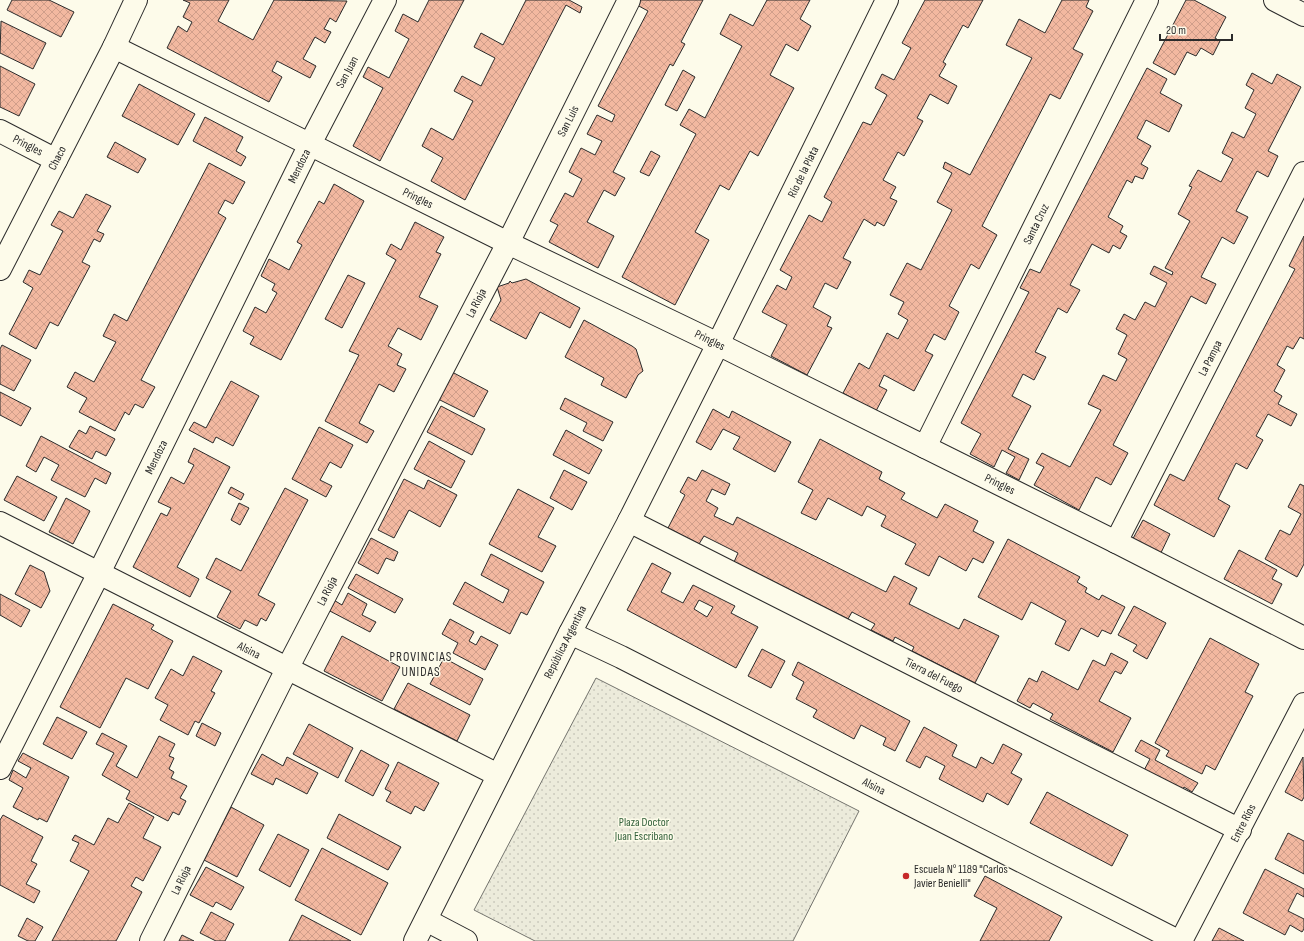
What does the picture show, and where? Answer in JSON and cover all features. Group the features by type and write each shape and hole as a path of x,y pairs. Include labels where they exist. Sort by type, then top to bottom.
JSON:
{"street":[{"name":"Chaco","path":"0,269 114,47 136,0"},
{"name":"San Juan","path":"310,144 385,0"},
{"name":"San Luis","path":"508,243 629,0"},
{"name":"Río de la Plata","path":"718,344 887,0"},
{"name":"Santa Cruz","path":"924,447 1147,0"},
{"path":"1275,0 1304,14"},
{"name":"Pringles","path":"114,47 508,243 718,344 1116,542 1304,638"},
{"name":"Pringles","path":"0,131 56,160"},
{"name":"Mendoza","path":"0,768 99,573 310,144"},
{"name":"La Pampa","path":"1116,542 1304,174"},
{"name":"La Rioja","path":"151,941 287,669 508,243"},
{"name":"República Argentina","path":"415,941 718,344"},
{"name":"Tierra del Fuego","path":"629,521 1240,830"},
{"name":"Alsina","path":"0,523 498,775"},
{"name":"Alsina","path":"570,633 628,660 1178,941"},
{"name":"Entre Ríos","path":"1181,941 1304,705"},
{"path":"426,920 466,941"}],"green space":[{"name":"Plaza Doctor Juan Escribano","path":"596,678 859,811 793,941 535,941 474,910"}],"building":[{"path":"12,0 49,0 74,12 61,37 7,10"},
{"path":"183,0 229,0 218,21 253,40 274,0 347,1 336,22 330,18 324,29 331,32 325,43 315,37 303,59 316,66 310,78 277,61 272,71 282,77 269,102 167,48 178,26 187,32 192,22 183,17 190,3"},
{"path":"429,0 464,0 380,161 353,146 383,88 363,77 368,67 389,78 409,39 395,31 403,14 418,22"},
{"path":"526,0 569,0 582,7 580,13 566,5 465,200 431,181 443,158 422,146 431,128 453,140 473,101 454,91 462,76 481,86 495,58 474,47 481,33 503,45"},
{"path":"640,0 703,0 681,42 685,44 673,66 670,64 613,172 625,178 615,196 604,190 587,222 614,236 598,268 549,242 558,225 550,221 565,193 573,197 582,179 569,172 581,148 595,155 602,141 587,134 597,115 612,122 615,115 598,106 648,11 637,5"},
{"path":"767,0 810,0 800,19 811,26 798,51 786,44 770,75 794,88 758,156 750,151 729,190 720,185 695,232 709,240 675,305 622,277 696,134 680,125 689,109 705,118 742,46 720,34 730,14 753,26"},
{"path":"925,0 983,0 968,28 963,25 943,62 946,64 939,76 957,86 948,104 930,94 917,118 923,121 904,156 898,152 883,180 896,187 890,198 897,201 884,226 877,222 875,226 864,219 843,258 851,262 837,289 825,283 813,307 831,317 827,326 832,328 807,375 771,356 787,325 762,312 777,285 786,290 792,277 780,270 809,215 822,222 832,202 824,197 863,122 871,125 887,95 875,88 882,74 894,80 911,48 902,43"},
{"path":"1062,0 1089,0 1086,7 1093,11 1073,49 1083,54 1060,99 1050,94 982,226 997,235 979,269 971,264 949,306 959,312 945,340 934,334 925,351 933,355 914,391 884,375 879,386 887,390 876,411 843,393 859,363 869,369 887,333 898,339 908,320 898,314 904,302 890,295 907,263 921,270 952,210 937,202 952,173 943,168 945,162 970,175 1032,58 1006,45 1019,19 1045,33"},
{"path":"1186,0 1194,0 1226,17 1215,38 1220,41 1213,55 1201,48 1196,56 1187,52 1175,75 1153,63"},
{"path":"1,21 46,43 33,69 0,53"},
{"path":"0,66 35,84 19,116 0,107"},
{"path":"1147,68 1167,79 1160,93 1182,105 1169,132 1146,120 1137,138 1151,146 1141,164 1148,168 1143,179 1135,176 1132,183 1127,180 1108,217 1123,226 1120,232 1127,236 1120,249 1113,245 1109,253 1092,244 1070,285 1080,290 1067,313 1058,308 1035,352 1046,357 1034,380 1023,374 1012,396 1031,406 1008,449 1029,459 1019,480 1006,473 1015,457 1002,450 994,467 970,454 981,434 961,423 1029,292 1020,288 1030,269 1040,273"},
{"path":"683,70 695,77 677,111 665,105"},
{"path":"1252,73 1272,84 1277,74 1301,87 1268,151 1278,156 1268,177 1257,171 1236,211 1248,217 1234,244 1222,237 1201,277 1216,284 1206,304 1191,296 1113,445 1128,453 1111,485 1096,477 1079,510 1034,485 1044,467 1036,463 1042,453 1070,467 1101,410 1088,404 1103,375 1116,381 1127,359 1118,354 1127,335 1116,329 1124,314 1135,320 1145,302 1155,307 1167,283 1150,274 1154,266 1172,275 1173,272 1165,268 1190,221 1178,214 1192,187 1189,186 1198,170 1221,182 1233,159 1222,153 1232,132 1244,138 1256,114 1245,108 1254,90 1246,85"},
{"path":"139,84 195,114 178,145 122,116"},
{"path":"205,117 243,137 236,151 246,157 241,166 193,141"},
{"path":"115,142 146,159 138,173 107,157"},
{"path":"651,151 660,156 649,176 640,172"},
{"path":"209,163 245,182 233,204 225,200 218,213 226,218 141,380 155,387 143,408 135,404 129,415 125,412 115,431 79,412 87,398 67,387 75,372 94,382 116,342 103,336 114,314 127,321"},
{"path":"334,184 364,201 281,360 250,344 254,337 243,331 255,307 266,313 277,293 272,290 275,284 261,276 269,259 289,270 302,245 297,242 319,201 324,204"},
{"path":"86,194 111,206 97,231 104,234 100,242 94,239 82,262 90,266 58,326 50,322 36,349 9,334 33,288 23,282 29,270 40,275 63,231 51,225 59,211 73,218"},
{"path":"415,222 444,237 436,252 441,254 419,297 438,306 421,340 398,328 388,346 402,354 397,365 406,369 394,392 379,384 359,423 374,431 367,443 325,421 359,355 349,351 396,260 386,254 391,244 401,250"},
{"path":"1304,236 1304,339 1300,337 1293,349 1287,346 1277,365 1285,370 1274,391 1282,396 1278,404 1297,414 1291,426 1268,414 1256,436 1263,440 1247,469 1236,463 1218,499 1230,506 1214,537 1154,505 1170,474 1184,481 1295,269 1289,266"},
{"path":"348,275 365,283 342,328 325,319"},
{"path":"526,279 580,308 570,328 540,312 526,339 490,320 501,300 497,287 509,283 510,281 512,283"},
{"path":"584,320 636,349 643,371 638,375 626,398 601,385 604,378 565,357"},
{"path":"2,345 31,360 14,391 0,384 0,349"},
{"path":"452,372 488,391 474,417 438,399"},
{"path":"231,381 259,396 233,446 216,437 213,443 189,430 194,422 206,428"},
{"path":"0,392 31,408 21,426 0,415"},
{"path":"565,398 613,422 603,441 583,431 587,423 560,409"},
{"path":"441,406 485,429 472,455 427,432"},
{"path":"713,409 729,418 732,411 791,442 775,472 733,449 740,437 723,429 711,450 696,442"},
{"path":"90,426 115,439 106,456 96,451 92,459 69,447 79,430 86,434"},
{"path":"319,427 353,445 341,468 330,462 320,480 332,486 326,497 292,479"},
{"path":"566,430 602,450 589,474 553,455"},
{"path":"41,436 111,473 106,484 95,478 85,497 51,480 59,465 44,457 36,472 26,466"},
{"path":"820,439 882,472 879,479 905,493 901,499 937,518 945,504 978,521 973,531 994,542 983,563 973,558 966,571 939,556 929,576 905,564 916,544 881,526 886,516 867,506 862,516 828,498 816,520 801,513 813,490 798,482"},
{"path":"429,441 465,461 451,488 414,469"},
{"path":"194,448 230,467 177,567 199,579 190,597 133,567 161,513 167,516 171,508 158,502 171,477 184,484 194,465 188,462"},
{"path":"564,470 587,482 572,510 550,498"},
{"path":"702,470 730,484 725,495 712,489 706,501 718,508 714,516 733,525 737,517 886,592 894,576 917,588 909,604 959,629 964,619 999,636 975,683 912,651 914,647 895,637 893,641 871,630 875,624 852,612 848,619 734,562 738,553 704,536 699,544 668,528 685,495 680,492 688,477 696,481"},
{"path":"17,476 57,497 44,521 4,500"},
{"path":"404,479 424,489 428,480 457,495 440,527 409,510 394,538 378,530"},
{"path":"1300,484 1304,486 1304,564 1297,577 1265,559 1280,530 1290,535 1301,514 1288,507"},
{"path":"231,487 244,494 241,500 228,493"},
{"path":"285,488 308,500 258,595 275,604 266,621 261,618 257,626 245,620 240,629 217,617 231,591 206,578 216,558 241,571"},
{"path":"518,489 554,508 538,537 556,546 542,572 489,544"},
{"path":"66,498 90,511 73,544 49,532"},
{"path":"239,503 249,508 240,525 231,520"},
{"path":"1143,520 1170,534 1158,559 1130,544"},
{"path":"371,538 398,552 394,561 386,558 378,574 358,563"},
{"path":"1008,539 1080,577 1077,582 1087,588 1085,592 1099,600 1102,595 1125,607 1111,634 1102,630 1098,637 1081,628 1069,651 1055,644 1066,621 1031,602 1022,620 978,597"},
{"path":"1239,550 1277,570 1272,579 1282,584 1272,604 1224,579"},
{"path":"491,554 544,582 527,615 521,612 510,634 453,604 465,582 503,603 509,590 481,575"},
{"path":"652,563 671,573 661,592 683,603 693,585 735,606 731,613 758,627 736,668 627,610","holes":["699,600 713,607 707,617 694,609"]},
{"path":"30,565 44,572 50,591 41,608 15,594"},
{"path":"356,574 403,599 395,613 348,588"},
{"path":"348,593 367,604 362,615 376,622 370,632 326,609 332,599 342,605"},
{"path":"0,594 30,610 21,627 0,615"},
{"path":"113,604 154,625 151,629 173,641 148,689 126,678 100,728 60,707"},
{"path":"1134,606 1166,623 1147,659 1133,651 1137,645 1118,635"},
{"path":"450,619 474,632 469,641 476,645 481,636 498,645 485,670 453,653 458,643 442,634"},
{"path":"342,636 400,667 382,701 324,671"},
{"path":"1210,638 1259,664 1245,692 1253,696 1215,770 1206,765 1202,774 1166,756 1169,751 1155,743"},
{"path":"762,649 785,661 771,688 748,676"},
{"path":"1111,653 1128,662 1121,674 1115,671 1099,701 1131,718 1113,752 1050,719 1053,714 1033,703 1030,708 1017,701 1029,678 1037,682 1042,671 1078,690 1093,660 1105,666"},
{"path":"193,656 222,671 211,691 215,693 199,723 195,721 188,735 160,720 168,705 155,698 171,669 183,676"},
{"path":"444,658 483,679 470,705 430,684"},
{"path":"798,662 910,721 895,751 883,745 886,738 861,725 854,739 813,717 817,710 796,699 804,682 792,675"},
{"path":"408,683 470,715 457,741 394,709"},
{"path":"57,717 87,732 72,759 43,744"},
{"path":"202,723 221,733 215,746 196,736"},
{"path":"309,724 353,748 338,778 293,754"},
{"path":"924,727 957,745 952,756 976,768 981,757 993,764 1003,744 1022,754 1011,773 1022,779 1008,805 987,793 983,802 939,779 945,766 926,756 920,768 906,761"},
{"path":"102,733 127,746 116,766 137,778 159,736 175,744 169,756 174,758 169,769 174,772 171,778 187,786 180,798 186,801 179,815 173,812 168,821 126,799 130,791 102,775 114,753 96,744"},
{"path":"1141,740 1160,750 1155,760 1198,783 1192,792 1184,787 1179,796 1141,776 1150,759 1135,751"},
{"path":"361,750 389,765 373,796 345,781"},
{"path":"23,753 69,777 47,822 39,818 38,820 13,807 23,788 9,780 13,770 26,778 31,768 18,761"},
{"path":"262,754 283,766 287,757 318,773 307,794 276,778 273,785 251,774"},
{"path":"1303,757 1304,797 1302,801 1285,792"},
{"path":"398,762 439,783 424,811 415,806 411,814 386,801 391,792 385,789"},
{"path":"1047,792 1128,835 1112,866 1030,823"},
{"path":"129,803 154,817 143,838 161,847 143,881 136,877 131,886 142,892 116,941 52,941 89,871 70,861 79,843 72,840 75,835 94,845 108,818 118,823"},
{"path":"231,807 264,825 237,877 204,860"},
{"path":"339,814 401,847 388,870 327,838"},
{"path":"3,815 43,837 31,861 37,864 26,884 40,891 34,903 0,885 0,820"},
{"path":"1288,833 1304,841 1304,874 1275,859"},
{"path":"278,834 309,850 290,887 259,870"},
{"path":"322,848 388,883 361,935 295,900"},
{"path":"206,867 244,887 231,910 216,902 213,907 190,895"},
{"path":"1265,869 1304,889 1304,897 1297,893 1288,911 1304,919 1304,929 1302,932 1290,925 1285,935 1243,913"},
{"path":"985,876 1062,917 1049,941 980,941 997,908 974,896"},
{"path":"211,912 234,924 225,941 216,941 200,933"},
{"path":"302,915 351,941 289,941"},
{"path":"27,918 43,927 35,941 28,941 18,936"},
{"path":"1219,928 1244,941 1212,941"},
{"path":"182,935 194,941 179,941"}],"place":[{"name":"Escuela N° 1189 \"Carlos Javier Benielli\"","path":"906,876"}],"district":[{"name":"PROVINCIAS UNIDAS","path":"421,664"}]}
